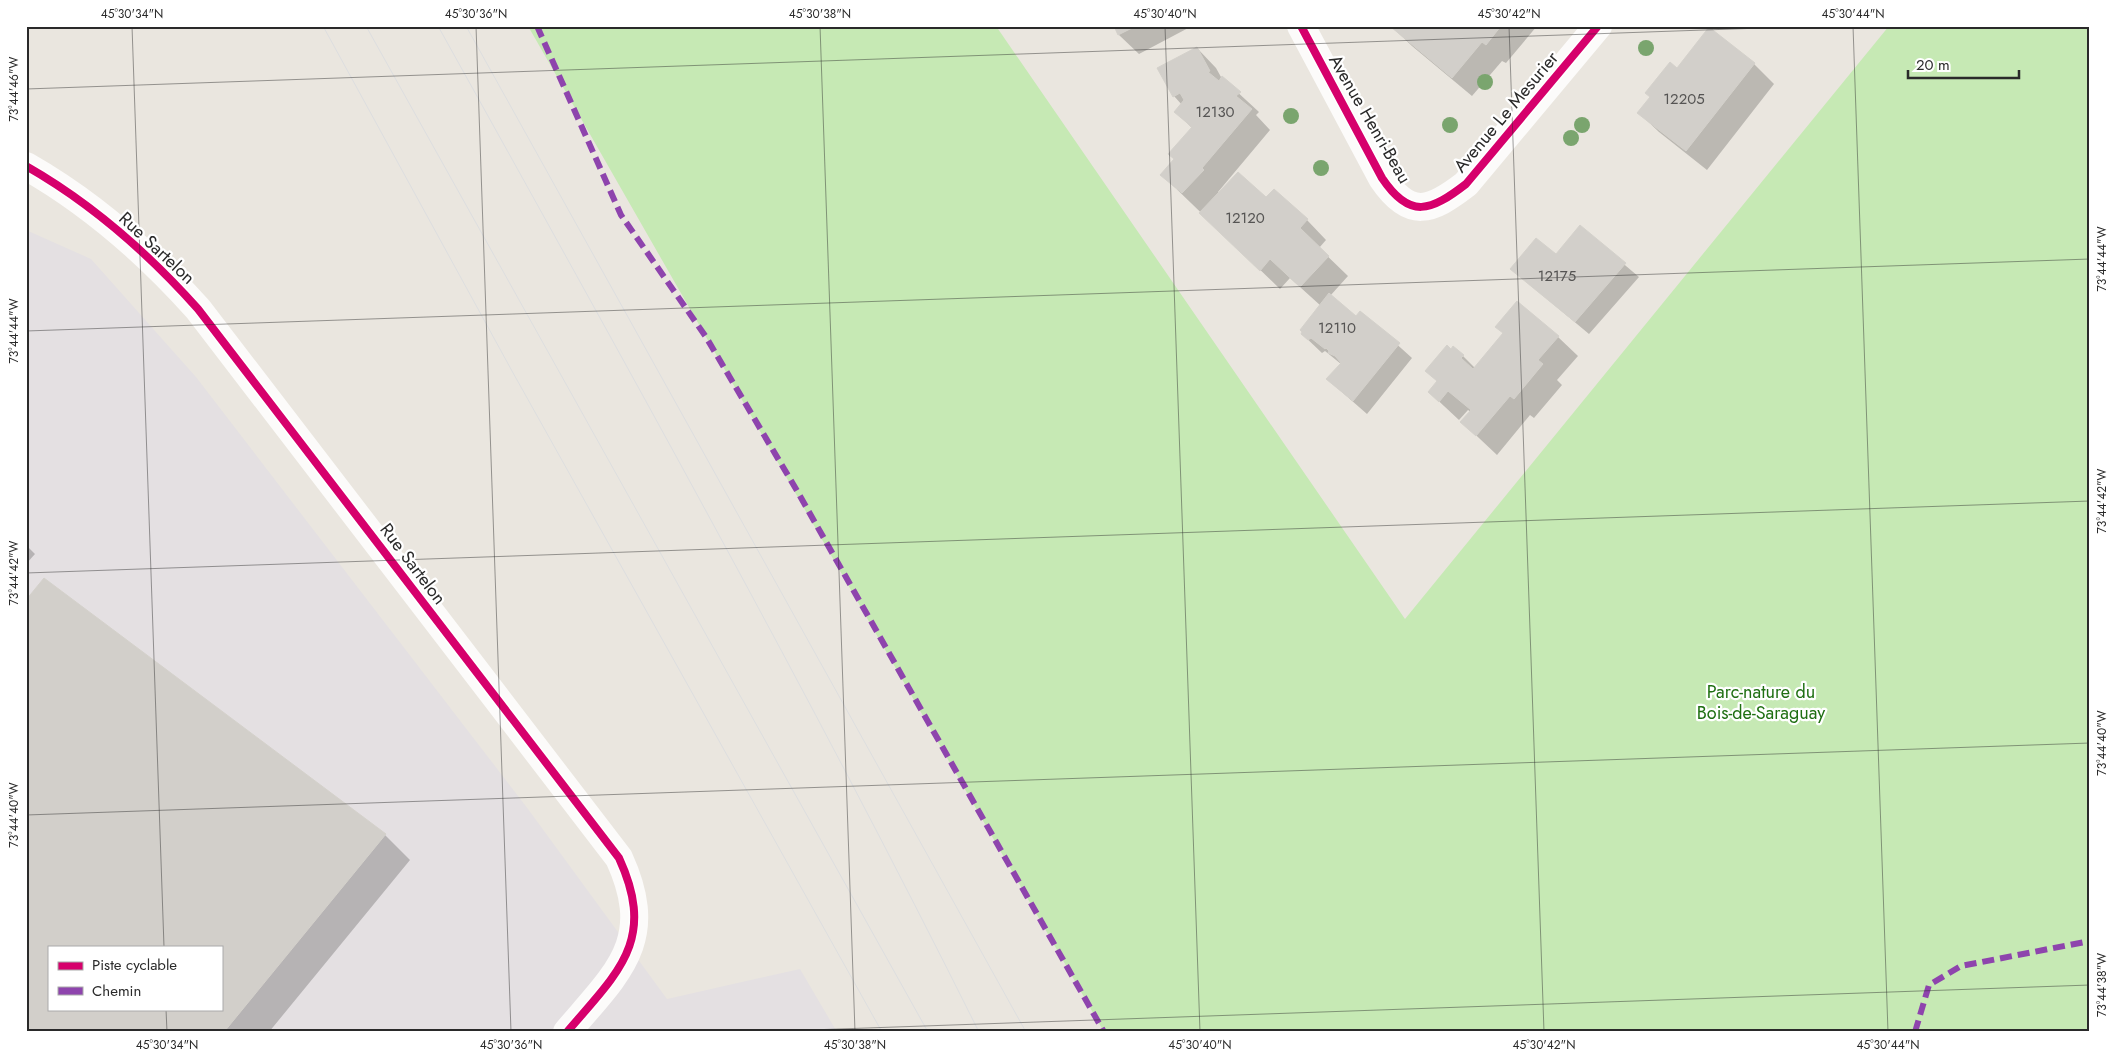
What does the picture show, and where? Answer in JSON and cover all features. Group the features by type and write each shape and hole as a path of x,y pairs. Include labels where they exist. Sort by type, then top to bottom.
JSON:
{"street":[{"name":"Avenue Henri-Beau","path":"1301,26 1391,191 1410,206 1428,208"},
{"name":"Avenue Le Mesurier","path":"1428,208 1440,203 1466,184 1598,26"},
{"name":"Rue Sartelon","path":"26,166 76,197 128,239 198,309 619,858 632,894 633,938 628,955 617,972 567,1032"}],"shaded area":[{"path":"26,230 91,259 196,377 528,809 667,999 800,969 837,1032 26,1032"}],"green space":[{"name":"Parc-nature du Bois-de-Saraguay","path":"528,26 996,26 1405,619 1889,26 2090,26 2090,1032 1104,1032"}],"building":[{"path":"1114,26 1136,26 1118,35"},
{"path":"1501,26 1486,45 1482,42 1452,78 1391,27"},
{"path":"1709,27 1755,63 1686,151 1637,113 1650,97 1645,93 1670,62 1677,68"},
{"path":"1197,47 1210,71 1208,72 1219,81 1222,76 1241,92 1236,96 1252,109 1202,168 1204,170 1182,193 1160,175 1174,159 1168,154 1192,127 1174,112 1184,100 1180,93 1173,97 1157,68"},
{"path":"1238,172 1266,197 1274,189 1308,219 1300,228 1329,256 1300,287 1270,259 1260,271 1199,213"},
{"path":"1580,225 1626,263 1575,322 1510,269 1536,238 1556,254"},
{"path":"1329,293 1356,316 1360,311 1400,343 1353,401 1326,379 1341,363 1335,356 1328,353 1329,351 1326,348 1311,338 1308,340 1301,334 1300,330"},
{"path":"1517,301 1559,336 1538,360 1543,364 1514,399 1510,396 1476,436 1460,422 1471,410 1448,391 1439,402 1428,392 1437,381 1425,371 1447,345 1451,349 1453,346 1464,355 1461,358 1473,369 1503,333 1495,327"},
{"path":"44,578 386,834 224,1032 26,1032 26,600"}],"tram line":[{"path":"323,26 512,371 882,1032"},
{"path":"366,26 928,1032"},
{"path":"438,26 646,401 782,652 915,905 979,1032"},
{"path":"466,26 1026,1032"}],"marked path":[{"path":"537,26 621,215 706,337 796,489 1104,1032"},
{"path":"1915,1032 1929,985 1961,966 2090,941"}],"cycle path":[{"path":"1301,26 1382,178 1402,200 1421,207 1442,200 1466,184 1598,26"},
{"path":"26,166 50,180 118,230 159,268 198,309 619,858 630,887 634,912 633,934 626,954 616,972 567,1032"}]}
